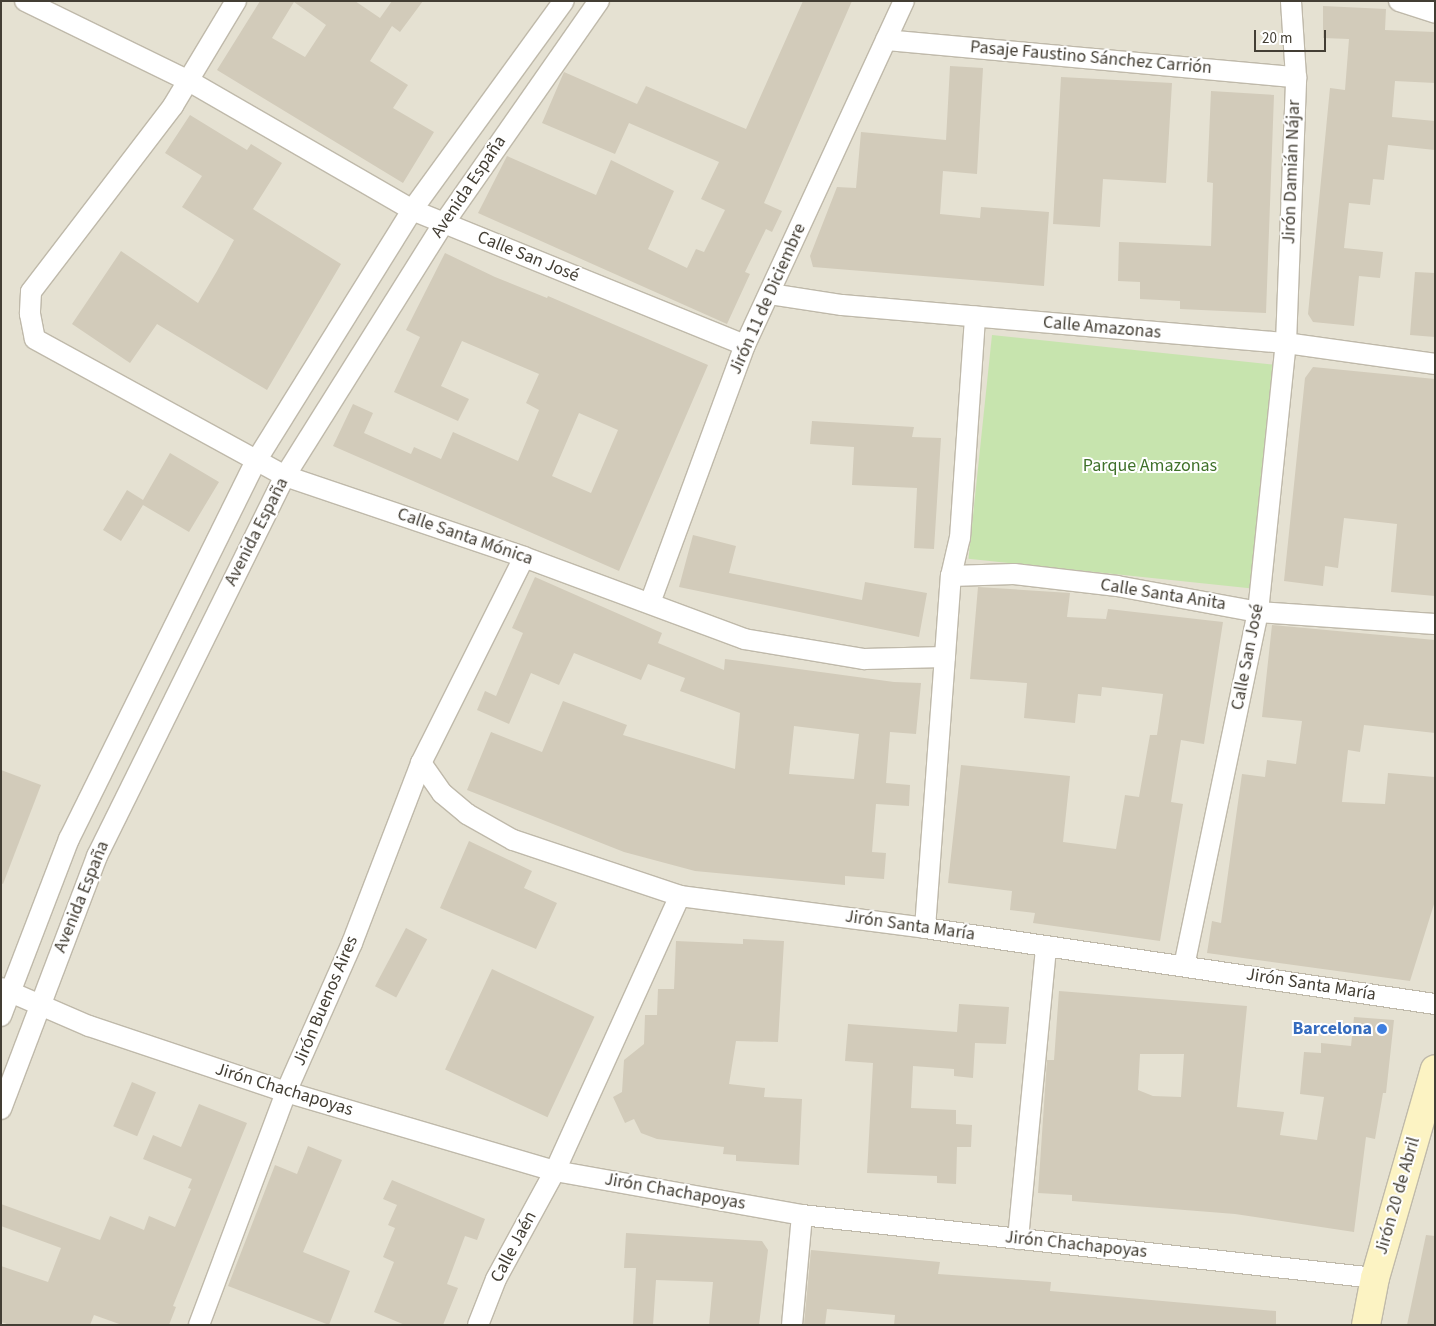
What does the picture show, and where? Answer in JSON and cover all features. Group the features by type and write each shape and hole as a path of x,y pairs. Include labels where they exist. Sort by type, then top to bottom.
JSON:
{"main road":[{"name":"Jirón 20 de Abril","path":"1366,1325 1375,1278 1435,1071"}],"street":[{"name":"Calle San José","path":"25,1 189,81 412,210 745,345"},
{"name":"Calle Santa Mónica","path":"236,1 189,81 31,292 30,314 35,338 285,476 524,557 744,638 864,659 945,657"},
{"name":"Avenida España","path":"1,1016 6,989 68,839 256,461 412,210 564,1"},
{"name":"Avenida España","path":"1,1109 97,856 285,476 444,223 599,1"},
{"name":"Jirón 11 de Diciembre","path":"650,603 745,345 904,1"},
{"name":"Jirón Damián Nájar","path":"1286,343 1296,76 1291,1"},
{"path":"1399,1 1435,13"},
{"name":"Pasaje Faustino Sánchez Carrión","path":"886,40 1296,76"},
{"name":"Calle Amazonas","path":"770,294 842,305 1286,343 1435,364"},
{"path":"925,928 951,576 960,538 975,317"},
{"name":"Calle San José","path":"1184,966 1258,612 1286,343"},
{"name":"Jirón Buenos Aires","path":"199,1325 286,1092 352,943 421,763 524,557"},
{"name":"Calle Santa Anita","path":"951,576 1024,576 1117,586 1258,612 1435,624"},
{"name":"Jirón Santa María","path":"421,763 442,793 467,814 513,840 680,896 925,928 1435,1004"},
{"name":"Calle Jaén","path":"478,1325 496,1279 555,1171 680,896"},
{"path":"1018,1239 1046,946"},
{"name":"Jirón Chachapoyas","path":"6,989 89,1026 286,1092 555,1171 802,1215 1375,1278"},
{"path":"792,1325 802,1215"}],"shaded area":[{"path":"1,1 1435,1 1435,1325 1,1325"}],"green space":[{"name":"Parque Amazonas","path":"992,335 1280,365 1257,589 968,559"}],"building":[{"path":"260,1 355,1 380,18 392,1 423,1 400,32 392,26 370,61 408,85 393,108 434,132 403,183 217,70","holes":["294,2 326,25 305,57 272,38"]},
{"path":"803,1 852,1 764,203 782,211 772,232 766,229 745,272 750,274 727,324 478,213 507,156 596,195 611,160 674,191 648,249 687,268 696,249 704,252 725,210 701,199 719,162 629,123 615,154 542,123 564,72 637,104 646,86 746,129"},
{"path":"1323,6 1386,9 1385,30 1435,32 1435,83 1395,81 1392,117 1435,121 1435,150 1388,145 1384,180 1373,179 1370,205 1349,203 1344,248 1383,252 1380,278 1359,276 1354,326 1313,322 1308,314 1330,88 1345,90 1349,39 1323,38"},
{"path":"950,66 983,68 977,174 943,171 940,214 980,218 981,207 1049,212 1044,286 813,267 810,256 837,187 856,188 861,132 946,140"},
{"path":"1061,77 1172,83 1166,183 1103,179 1100,227 1053,224"},
{"path":"1211,91 1274,95 1266,313 1180,309 1180,301 1140,299 1140,282 1118,281 1119,242 1211,246 1213,183 1207,182"},
{"path":"190,115 247,150 251,144 282,163 253,209 341,264 267,390 157,324 130,363 72,324 121,251 198,303 217,271 234,240 182,207 202,176 165,153"},
{"path":"445,253 495,277 547,298 548,296 708,365 619,571 333,446 353,404 373,413 364,433 411,454 414,447 441,459 453,432 518,461 539,410 526,403 539,374 462,341 441,386 469,399 458,421 394,392 420,337 406,330","holes":["579,413 618,430 591,493 552,476"]},
{"path":"1415,272 1435,273 1435,337 1410,335"},
{"path":"1313,367 1435,379 1435,596 1391,592 1397,524 1344,518 1338,568 1325,566 1323,586 1284,581 1305,378"},
{"path":"812,421 914,427 912,437 941,438 934,549 914,548 917,488 852,485 854,447 810,444"},
{"path":"170,453 219,482 189,532 143,505 121,541 103,530 127,490 143,500"},
{"path":"693,535 736,546 729,573 862,600 865,582 927,593 919,637 679,587"},
{"path":"535,577 662,633 658,643 724,670 725,659 894,682 921,683 916,734 890,732 886,783 910,785 909,806 876,804 872,852 886,853 884,879 845,876 845,885 695,871 624,852 467,790 491,732 542,752 563,701 627,725 623,735 735,769 740,713 680,691 685,678 648,664 641,680 574,653 559,685 531,673 509,724 477,710 485,691 496,696 523,633 512,628","holes":["794,726 859,734 854,779 789,774"]},
{"path":"978,587 1070,593 1067,617 1106,619 1108,609 1223,622 1204,744 1181,740 1171,802 1183,804 1160,941 1033,923 1035,913 1010,910 1012,891 948,883 961,765 1070,776 1063,842 1116,849 1125,795 1139,797 1150,735 1157,735 1163,694 1102,687 1101,696 1078,694 1075,723 1024,718 1027,683 970,679"},
{"path":"1272,625 1435,640 1435,733 1364,725 1360,752 1348,750 1342,802 1385,804 1388,773 1435,777 1435,901 1410,981 1207,953 1212,921 1221,923 1242,774 1265,777 1267,760 1296,764 1302,721 1262,717"},
{"path":"1,770 41,785 3,884 1,883"},
{"path":"469,841 532,871 524,888 557,903 536,949 440,908"},
{"path":"406,928 427,939 396,998 375,986"},
{"path":"743,939 784,941 778,1042 736,1041 729,1084 765,1088 764,1097 802,1099 799,1165 736,1161 736,1155 723,1154 724,1147 657,1139 641,1133 634,1119 625,1123 613,1097 622,1092 624,1060 644,1044 645,1015 657,1015 658,989 674,989 676,941 743,944"},
{"path":"492,969 594,1017 548,1117 445,1070"},
{"path":"1059,991 1247,1006 1237,1107 1284,1112 1280,1135 1317,1140 1324,1097 1300,1094 1304,1052 1321,1053 1321,1043 1351,1046 1354,1017 1394,1020 1386,1093 1383,1093 1375,1139 1366,1137 1354,1232 1235,1214 1072,1201 1072,1195 1038,1193 1047,1060 1054,1060","holes":["1140,1054 1184,1054 1181,1097 1153,1096 1138,1090"]},
{"path":"959,1004 1009,1007 1006,1044 975,1043 973,1078 954,1076 954,1069 913,1066 911,1108 956,1110 956,1124 972,1125 971,1147 957,1147 956,1184 937,1183 937,1176 867,1173 873,1063 845,1061 848,1024 957,1032"},
{"path":"132,1082 156,1092 137,1136 113,1126"},
{"path":"199,1104 247,1123 173,1306 176,1307 169,1325 122,1325 94,1315 90,1325 10,1325 1,1322 1,1266 48,1282 61,1248 1,1226 1,1204 100,1240 110,1216 144,1230 149,1216 175,1227 191,1189 188,1188 192,1179 143,1159 153,1135 181,1147"},
{"path":"308,1146 342,1160 303,1252 350,1271 329,1325 228,1286 275,1165 297,1174"},
{"path":"392,1180 485,1219 477,1240 465,1236 447,1284 458,1288 443,1325 405,1325 374,1312 394,1262 383,1257 395,1228 388,1225 397,1205 383,1199"},
{"path":"626,1233 762,1241 768,1250 759,1325 709,1325 713,1282 656,1280 653,1325 633,1325 636,1268 624,1268"},
{"path":"1426,1235 1435,1236 1435,1325 1407,1325"},
{"path":"811,1250 940,1262 938,1274 1051,1282 1050,1291 1276,1311 1276,1325 894,1325 895,1315 827,1309 825,1325 804,1325"}],"place":[{"name":"Barcelona","path":"1382,1029"}]}
